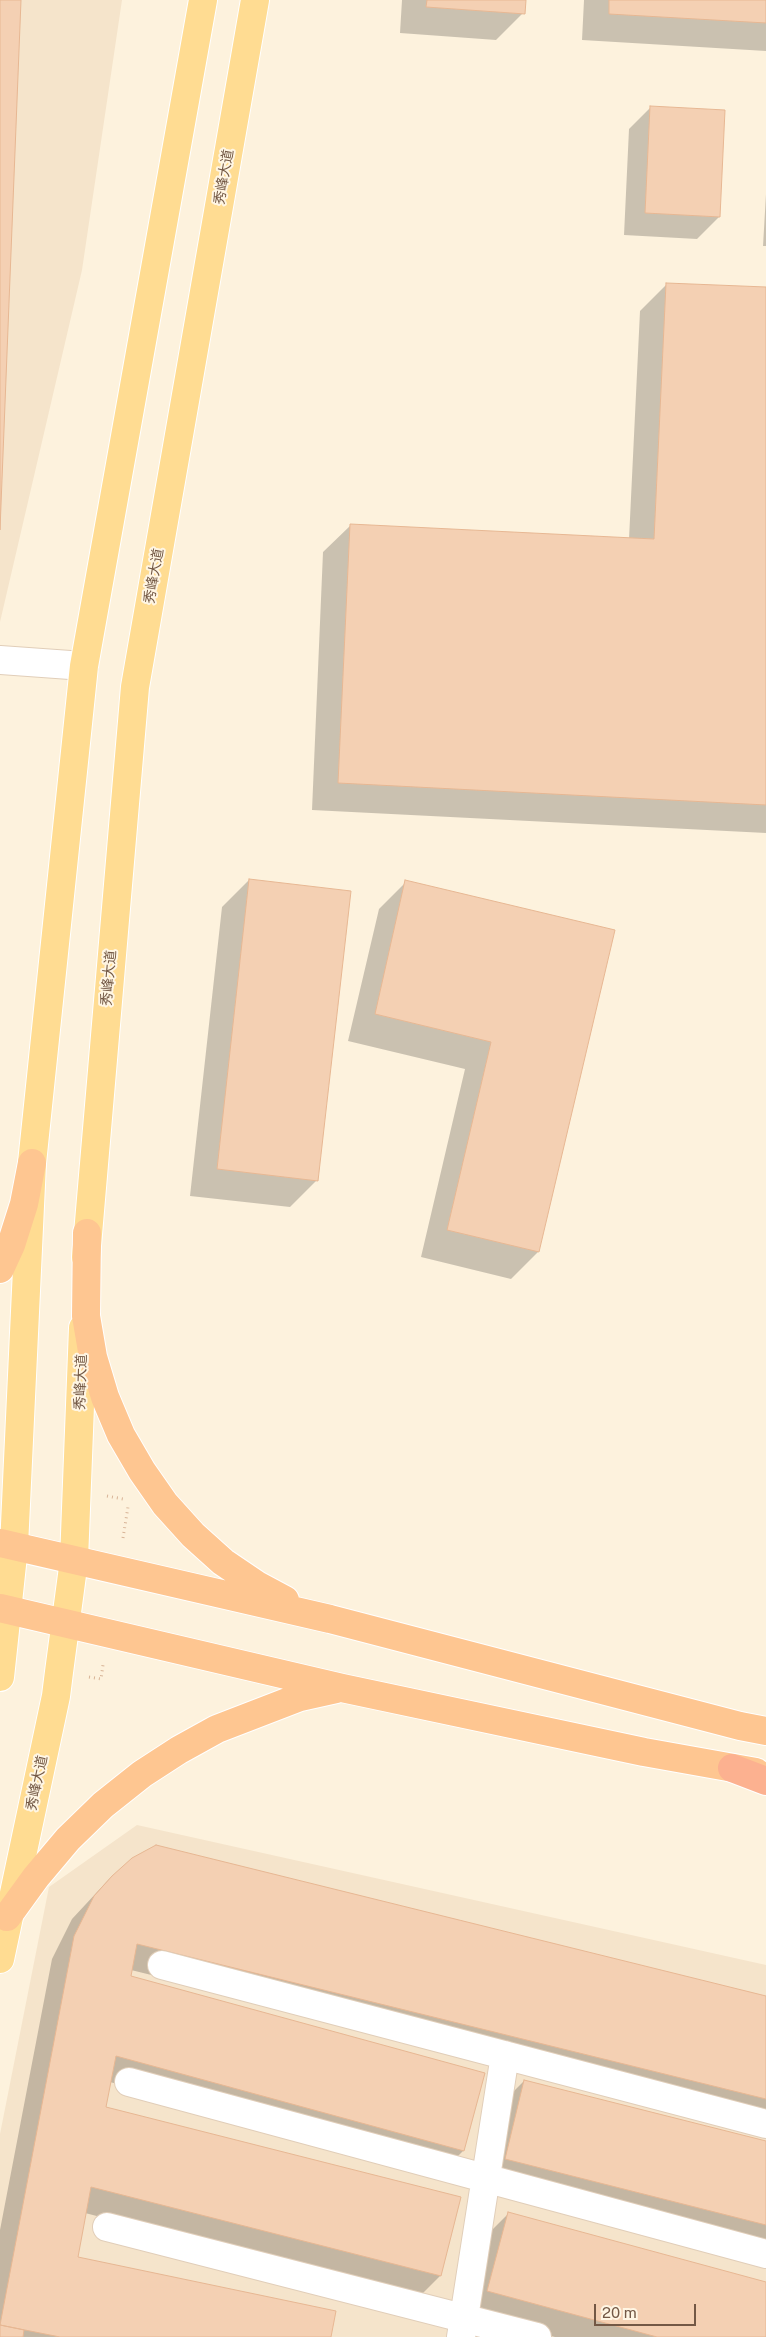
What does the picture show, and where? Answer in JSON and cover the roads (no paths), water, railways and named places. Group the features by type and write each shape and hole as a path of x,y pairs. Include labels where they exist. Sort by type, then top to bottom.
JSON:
{"highway":[{"path":"0,1269 11,1245 24,1204 32,1164"},
{"path":"87,1233 86,1316 93,1356 105,1397 121,1435 142,1471 171,1510 223,1562 256,1585 293,1604 330,1619"},
{"path":"7,1544 330,1619 740,1726 766,1731"},
{"path":"4,1609 342,1688 634,1750 766,1774"},
{"path":"8,1917 36,1876 68,1839 103,1804 142,1774 179,1750 217,1729 300,1698 342,1688"},
{"path":"732,1768 766,1781"}],"main road":[{"path":"0,1677 32,1164 84,666 203,0"},
{"name":"秀峰大道","path":"0,1959 56,1696 74,1560 87,1233 135,687 255,0"}],"street":[{"path":"0,660 84,666"},
{"path":"162,1965 766,2124"},
{"path":"462,2327 505,2055"},
{"path":"129,2082 766,2254"},
{"path":"108,2227 462,2327 537,2337"}]}
